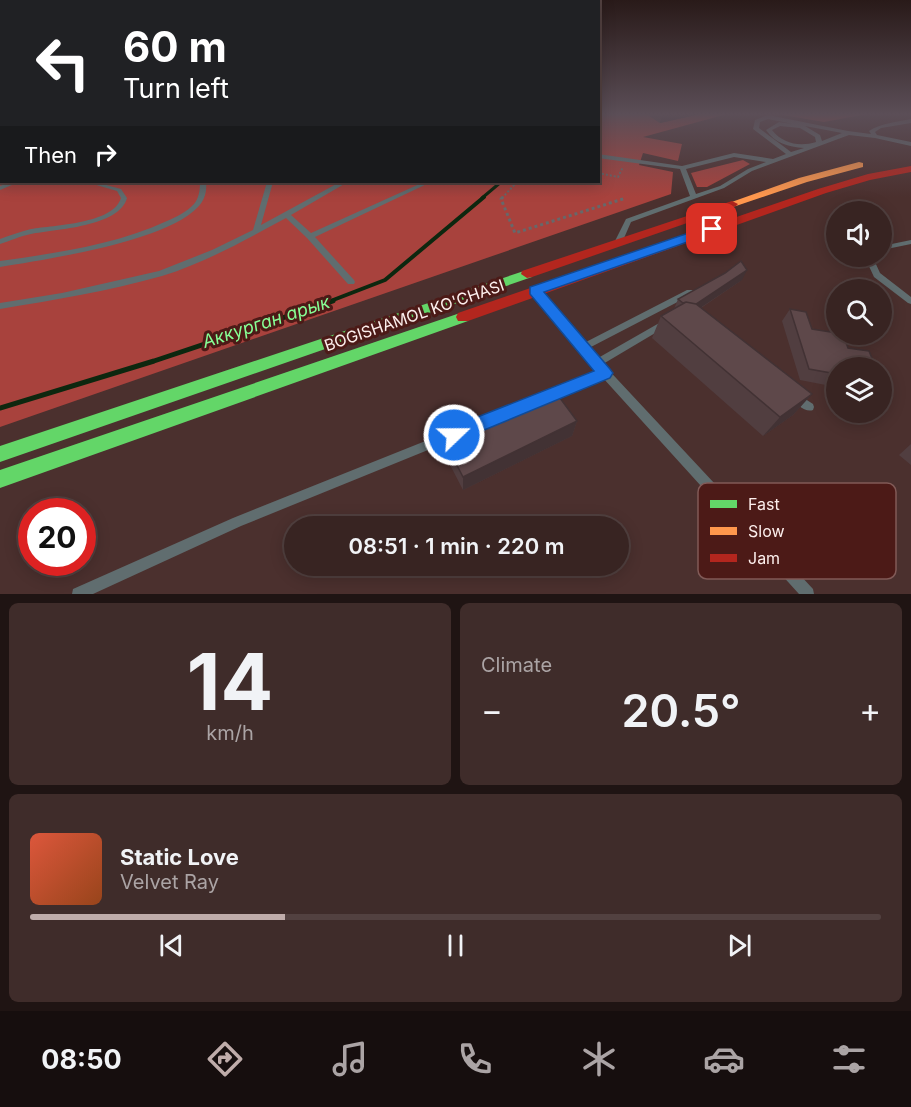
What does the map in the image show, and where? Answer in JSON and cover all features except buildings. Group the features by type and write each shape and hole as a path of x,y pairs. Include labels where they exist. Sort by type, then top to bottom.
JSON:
{"main road":[{"name":"BOGISHAMOL KO'CHASI","path":"0,454 823,174 911,155"},
{"name":"BOGISHAMOL KO'CHASI","path":"0,479 266,384 833,188 911,169"},
{"path":"260,365 272,372 266,384"}],"lane":[{"path":"773,142 790,154"},
{"path":"785,142 802,146 815,145 819,142"},
{"path":"618,243 628,221 722,187 750,170 824,142"},
{"path":"600,156 641,160 682,168 734,155 774,161"},
{"path":"682,168 694,197"},
{"path":"0,242 27,231 100,218 123,205 124,198 119,190 93,183"},
{"path":"0,264 89,247 173,221 198,203 203,191 203,183"},
{"path":"256,231 270,183"},
{"path":"0,306 62,296 161,273 215,252 288,215 342,183"},
{"path":"310,236 426,183"},
{"path":"288,215 351,282"},
{"path":"892,246 911,242"},
{"path":"874,267 878,275 911,301"},
{"path":"584,347 695,290"},
{"path":"534,291 605,373 706,483"},
{"path":"597,363 674,318"},
{"path":"540,400 605,373"},
{"path":"791,392 808,407"},
{"path":"78,594 237,522 497,417"},
{"path":"794,579 808,594"}],"path":[{"path":"600,173 618,177 627,160"},
{"path":"517,183 501,199 515,233 626,198"}],"shaded area":[{"path":"600,142 669,142 682,144 678,161 643,153 639,165 673,172 671,194 0,427 0,183 600,183"},
{"path":"743,160 750,164 707,187 697,187 691,173"}],"waterway":[{"name":"Аккурган арык","path":"482,198 500,183"},
{"name":"Аккурган арык","path":"328,302 385,280 484,197"},
{"name":"Аккурган арык","path":"0,408 154,361 333,301"}],"traffic: fast":[{"path":"0,454 527,274"},
{"path":"0,479 463,317"}],"traffic: slow":[{"path":"732,204 803,180 859,165"}],"traffic: jam":[{"path":"463,317 822,191 868,177 911,169"},
{"path":"527,274 732,204"}],"route":[{"path":"454,435 605,373 534,291 712,229"}]}
